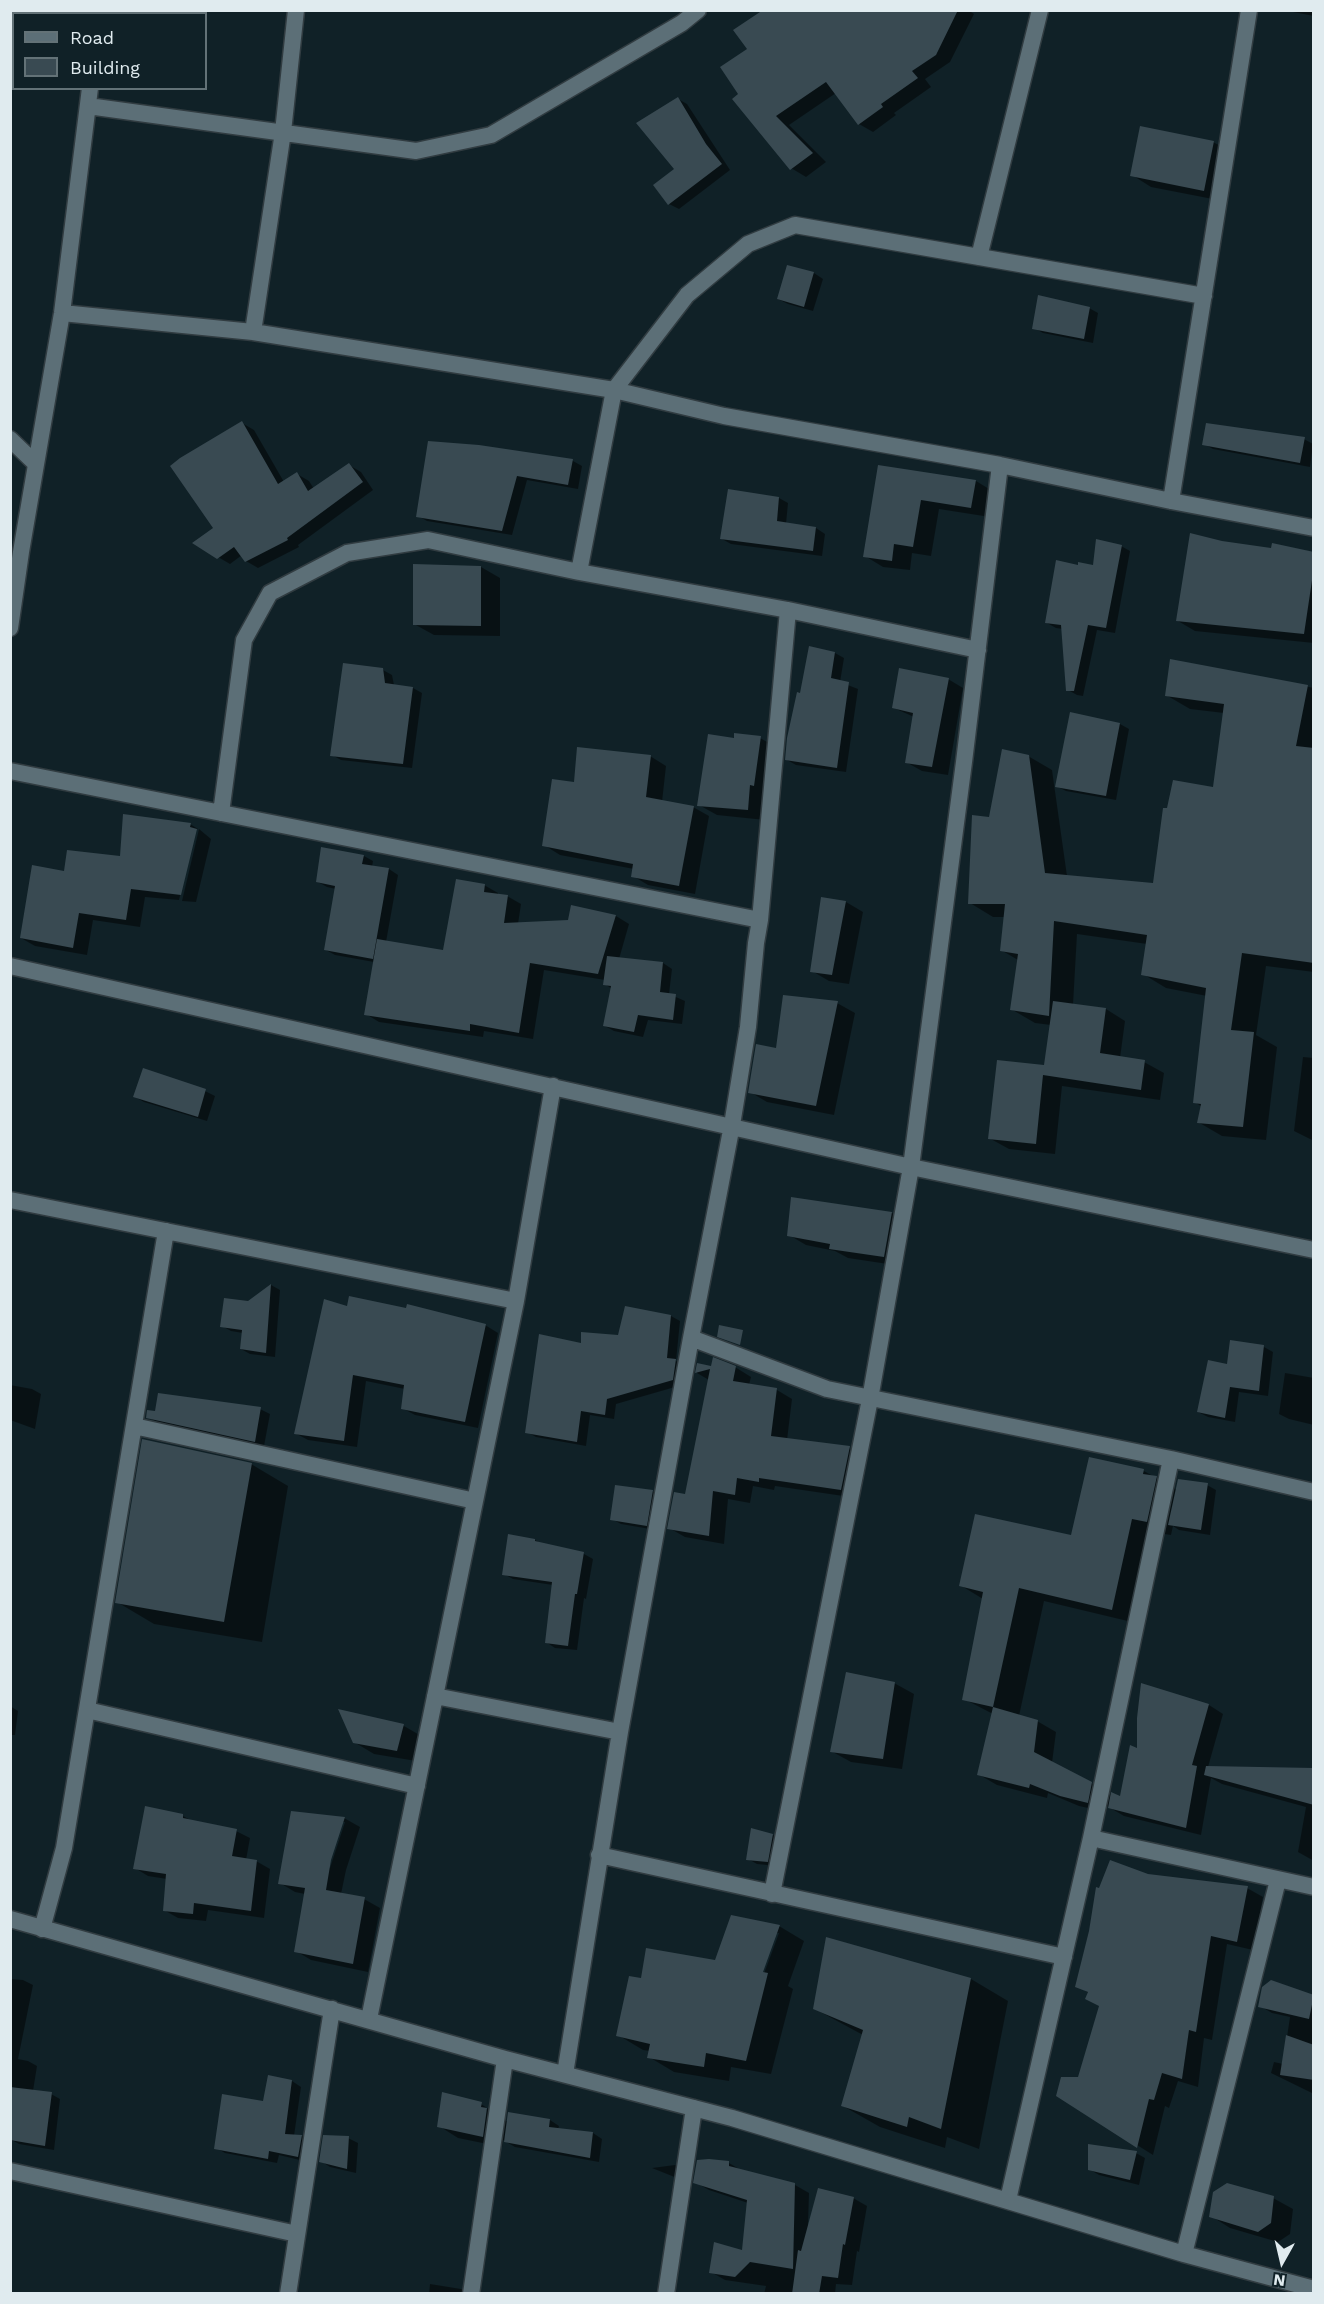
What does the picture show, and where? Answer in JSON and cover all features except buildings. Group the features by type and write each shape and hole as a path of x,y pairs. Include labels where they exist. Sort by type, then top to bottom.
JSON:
{"street":[{"path":"253,332 283,132 296,10"},
{"path":"88,106 416,151 491,135 682,23 698,10"},
{"path":"979,257 1040,10"},
{"path":"1171,501 1249,10"},
{"path":"10,628 62,313 90,90"},
{"path":"579,572 614,390 687,295 748,244 795,225 1204,296"},
{"path":"62,313 253,332 614,390 724,416 1000,465 1314,528"},
{"path":"10,439 36,464"},
{"path":"772,1894 870,1399 911,1167 1000,465"},
{"path":"221,813 244,640 270,593 347,553 428,540 579,572 789,610 978,650"},
{"path":"565,2074 598,1855 748,1027 789,610"},
{"path":"10,771 760,920"},
{"path":"10,966 732,1125 911,1167 1314,1250"},
{"path":"369,2019 516,1301 553,1086"},
{"path":"10,1200 516,1301"},
{"path":"42,1929 64,1848 166,1231"},
{"path":"691,1338 827,1389 1171,1459 1314,1492"},
{"path":"134,1426 475,1501"},
{"path":"1008,2200 1091,1838 1171,1459"},
{"path":"435,1696 620,1732"},
{"path":"87,1710 417,1786"},
{"path":"1091,1838 1314,1887"},
{"path":"598,1855 1064,1957"},
{"path":"1184,2254 1278,1880"},
{"path":"10,1919 505,2059 694,2108 1184,2254 1314,2289"},
{"path":"288,2294 332,2009"},
{"path":"471,2294 505,2059"},
{"path":"666,2294 694,2108"},
{"path":"10,2171 297,2234"}]}
